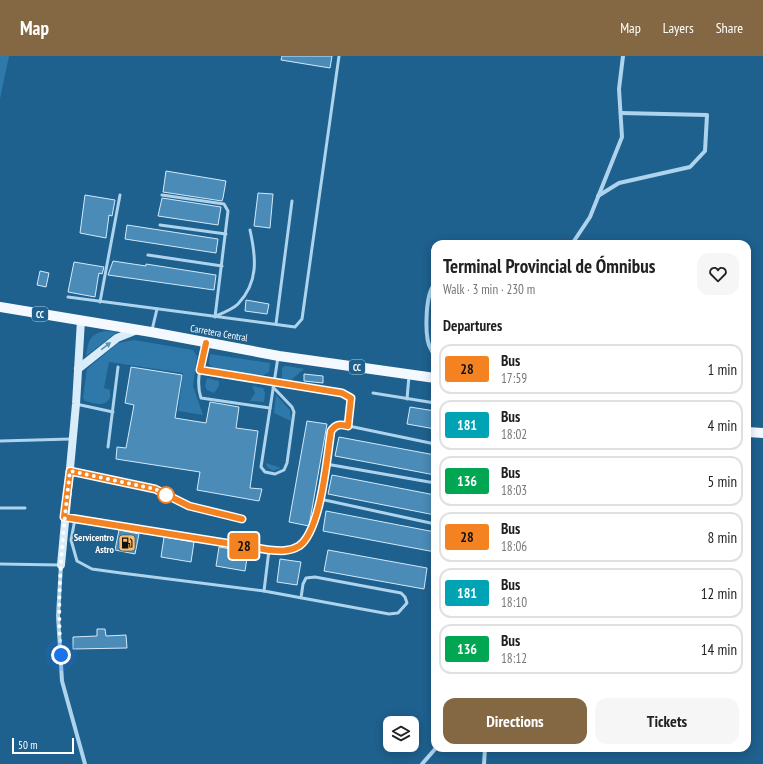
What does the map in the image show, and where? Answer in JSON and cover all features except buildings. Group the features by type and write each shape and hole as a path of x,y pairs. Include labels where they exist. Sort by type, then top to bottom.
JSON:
{"main road":[{"name":"Carretera Central","path":"0,308 151,332 279,356 431,378"},
{"path":"751,431 763,433"}],"street":[{"path":"575,240 590,217 622,137 620,89 623,56"},
{"path":"598,196 620,183 690,167 705,151 707,115 621,113"},
{"path":"431,290 429,293 427,329 431,349"},
{"path":"81,320 73,439 64,517 58,616 62,681 85,764"},
{"path":"78,369 117,338 137,330"},
{"path":"422,764 432,752"},
{"path":"484,764 486,752"}],"lane":[{"path":"68,297 295,327 302,319 339,56"},
{"path":"100,302 120,195"},
{"path":"162,195 224,204 228,211 216,317"},
{"path":"276,324 292,201"},
{"path":"160,225 226,234"},
{"path":"216,317 238,305 249,287 256,267 250,230"},
{"path":"148,255 222,266"},
{"path":"151,332 157,309"},
{"path":"206,343 200,370 198,390 201,398 270,408"},
{"path":"273,387 292,407 294,412 284,470 275,474 265,472 261,467 273,387 279,356"},
{"path":"108,447 118,367"},
{"path":"200,370 342,393 351,398 348,426"},
{"path":"407,399 409,375"},
{"path":"373,393 431,403"},
{"path":"76,404 113,412"},
{"path":"64,517 269,550 287,551 299,546 311,532 320,499 331,431 335,426 340,424 431,443"},
{"path":"0,441 73,439"},
{"path":"326,464 431,482"},
{"path":"70,471 155,489 189,506 242,519"},
{"path":"320,499 431,523"},
{"path":"0,508 25,508"},
{"path":"75,519 71,540 77,561 92,569 264,591 301,598 390,614 398,613 407,604 405,597 401,594 315,577 306,578 303,584 301,598"},
{"path":"264,591 269,550"},
{"path":"0,564 61,565"}],"shaded area":[{"path":"0,56 9,56 0,99"},
{"path":"106,331 117,332 86,356 89,342 93,336"},
{"path":"134,340 193,350 197,356 193,386 203,415 178,411 183,373 109,362 104,388 110,390 110,398 102,404 95,404 85,401 83,398 87,369 118,343"},
{"path":"210,354 270,363 269,372 262,376 215,369 209,364"},
{"path":"285,366 304,369 290,381 282,379 282,368"},
{"path":"207,378 219,381 219,386 214,393 207,390 205,386"},
{"path":"252,386 263,388 265,393 264,402 250,401 255,393"},
{"path":"276,395 290,410 291,421 274,413"},
{"path":"266,463 281,468 273,471 267,467"}],"bus line":[{"name":"28","path":"206,343 200,370 291,386 342,393 351,398 348,426 340,424 335,426 331,431 320,499 311,532 306,539 299,546 287,551 269,550 64,517 70,471 155,489 189,506 242,519"}],"place":[{"name":"Servicentro Astro","path":"127,543"}],"route":[{"path":"61,655 58,616 59,590 64,517 70,471 155,489 166,495"}]}
